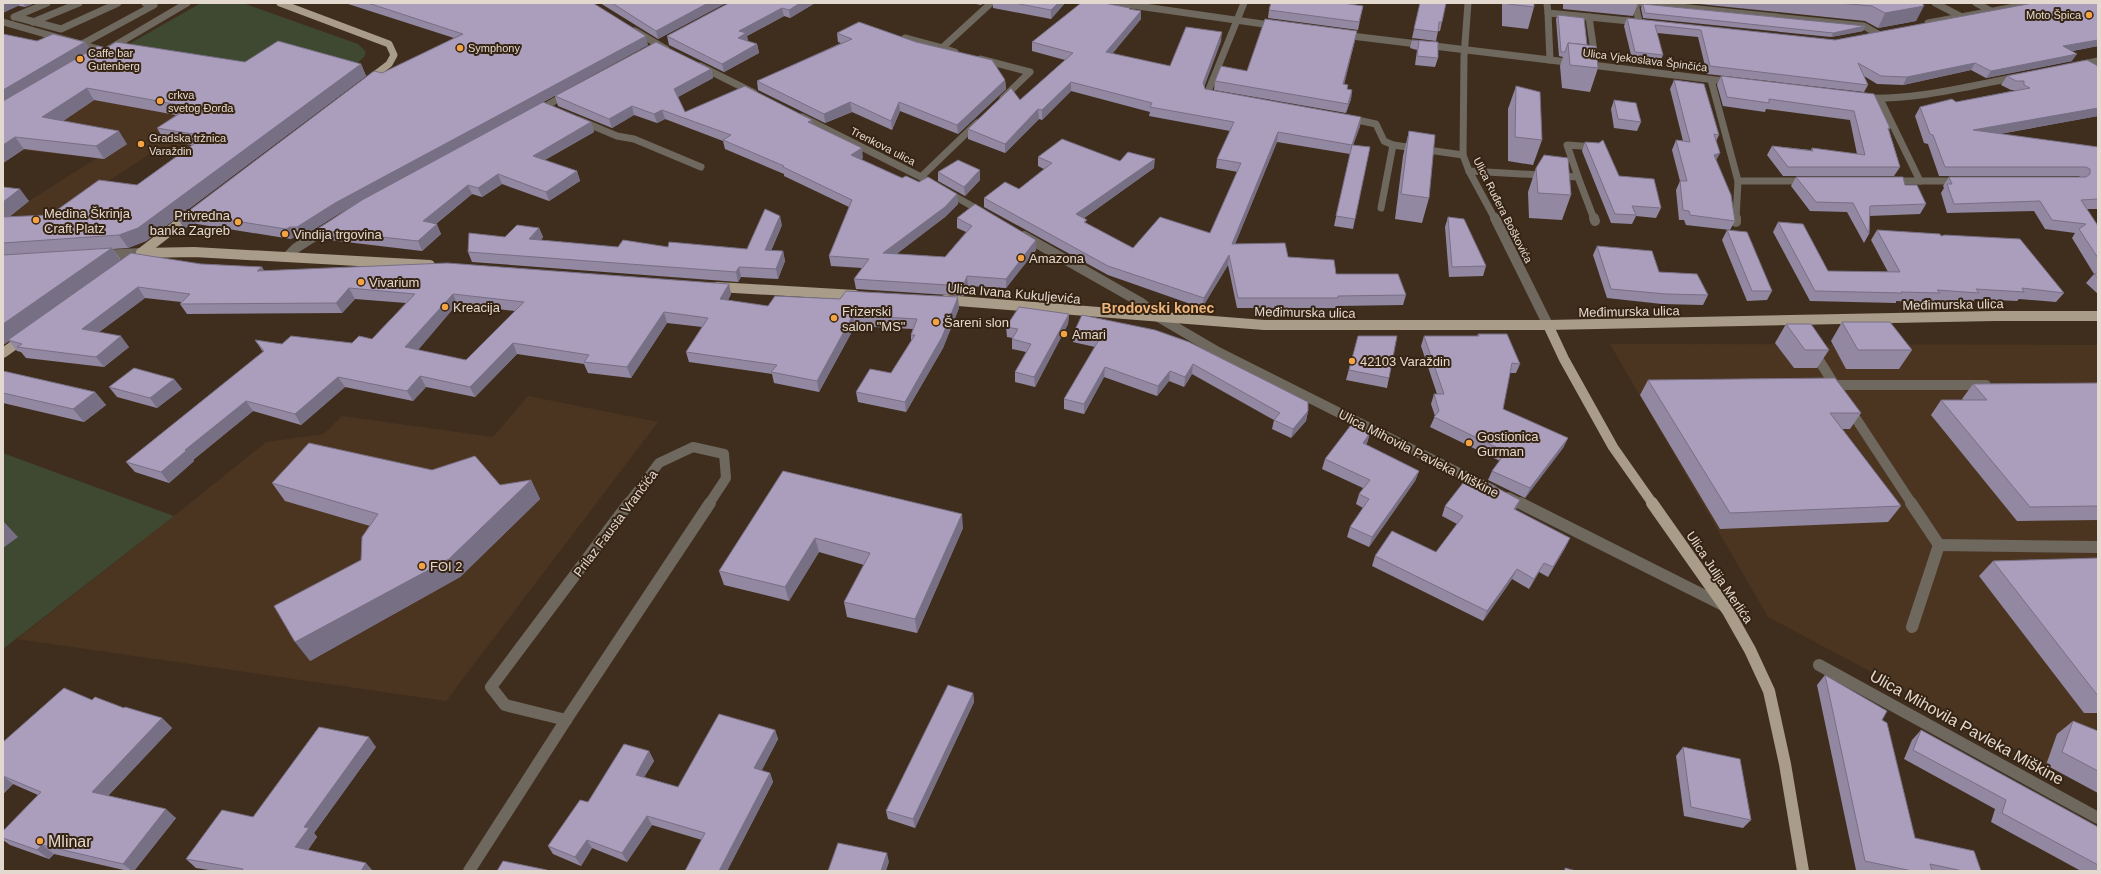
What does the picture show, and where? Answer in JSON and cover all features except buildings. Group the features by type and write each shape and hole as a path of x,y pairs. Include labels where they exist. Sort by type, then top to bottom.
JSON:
{"main road":[{"path":"280,3 389,44 394,55 389,64 366,82"},
{"path":"130,261 196,210"},
{"path":"141,253 194,252 438,266"},
{"path":"704,286 862,296"},
{"name":"Ulica Ivana Kukuljevića","path":"933,299 1160,318"},
{"name":"Međimurska ulica","path":"1160,318 1264,325 1548,325 1994,316 2098,316"},
{"name":"Ulica Julija Merlića","path":"1548,325 1564,359 1613,447 1723,605 1750,650 1768,691 1785,764 1803,871"},
{"path":"3,353 29,334"}],"street":[{"path":"3,22 47,3"},
{"path":"33,22 79,3"},
{"path":"16,17 61,30 118,3"},
{"path":"82,44 154,5 145,3"},
{"path":"92,58 187,3"},
{"path":"942,48 991,3"},
{"path":"1117,3 1285,27"},
{"path":"1222,97 1207,94 1238,21 1244,3"},
{"name":"Ulica Ruđera Boškovića","path":"1468,3 1464,50 1463,155 1469,171 1504,235 1548,325"},
{"path":"1547,3 1550,60"},
{"path":"1635,3 1639,22"},
{"path":"1640,3 1864,26 1878,34"},
{"path":"1935,3 1960,16"},
{"path":"1976,3 1991,11"},
{"path":"1923,24 2036,3"},
{"path":"1548,13 1646,23"},
{"path":"1589,17 1596,65"},
{"path":"3,22 105,51"},
{"path":"631,28 657,45 672,52"},
{"path":"1863,37 1886,32"},
{"name":"Ulica Vjekoslava Špinčića","path":"1332,33 1742,83"},
{"path":"904,38 1030,72 995,105"},
{"path":"2069,66 2098,61"},
{"path":"693,62 764,98"},
{"path":"2082,64 2094,71"},
{"path":"1858,97 1894,99 1916,97 2024,75"},
{"path":"1712,80 1738,181 1736,222"},
{"path":"532,113 550,107 574,90"},
{"path":"1880,99 1920,181"},
{"name":"Trenkova ulica","path":"793,113 921,177 990,217"},
{"path":"921,177 984,116"},
{"path":"1340,117 1376,124 1384,141 1393,145 1463,155"},
{"path":"574,118 616,136 634,139 701,167"},
{"path":"1381,208 1393,145"},
{"path":"1595,147 1567,145 1595,221"},
{"path":"1469,171 1578,177"},
{"path":"1738,181 1818,181"},
{"path":"1881,181 1968,181"},
{"path":"287,257 296,248 333,224"},
{"path":"1018,233 1140,302 1160,318"},
{"path":"97,256 141,253"},
{"name":"Ulica Mihovila Pavleka Miškine","path":"1160,318 1218,352 1723,605"},
{"path":"1793,320 1801,333"},
{"path":"1810,346 1939,546"},
{"path":"1820,385 1994,385"},
{"name":"Prilaz Fausta Vrančića","path":"469,871 566,720 726,478 724,454 693,446 659,463 491,687 505,705 566,720"},
{"path":"1939,546 2098,547"},
{"path":"1912,627 1939,546"},
{"name":"Ulica Mihovila Pavleka Miškine","path":"1819,665 2098,818"}],"shaded area":[{"name":"Gradska tržnica Varaždin","path":"129,44 264,66 231,161 154,151 36,229 3,222 29,201 97,158 20,150 31,104"},
{"path":"1610,344 2098,345 2098,793 1768,617"},
{"path":"528,396 658,422 446,701 17,639 266,442 324,434 342,416 493,437"}],"green space":[{"path":"201,3 243,3 358,44 366,52 364,57 348,71 264,66 129,44"},
{"path":"3,453 174,516 3,649"}],"place":[{"name":"Moto Špica","path":"2089,15"},
{"name":"Symphony","path":"460,48"},
{"name":"Caffe bar Gutenberg","path":"80,59"},
{"name":"crkva svetog Đorđa","path":"160,101"},
{"name":"Gradska tržnica Varaždin","path":"141,144"},
{"name":"Medina Škrinja Craft Platz","path":"36,220"},
{"name":"Privredna banka Zagreb","path":"238,222"},
{"name":"Vindija trgovina","path":"285,234"},
{"name":"Amazona","path":"1021,258"},
{"name":"Vivarium","path":"361,282"},
{"name":"Kreacija","path":"445,307"},
{"name":"Frizerski salon \"MS\"","path":"834,318"},
{"name":"Šareni slon","path":"936,322"},
{"name":"Amari","path":"1064,334"},
{"name":"42103 Varaždin","path":"1352,361"},
{"name":"Gostionica Gurman","path":"1469,443"},
{"name":"FOI 2","path":"422,566"},
{"name":"Mlinar","path":"40,841"}],"district":[{"name":"Brodovski konec","path":"1158,308"}]}
